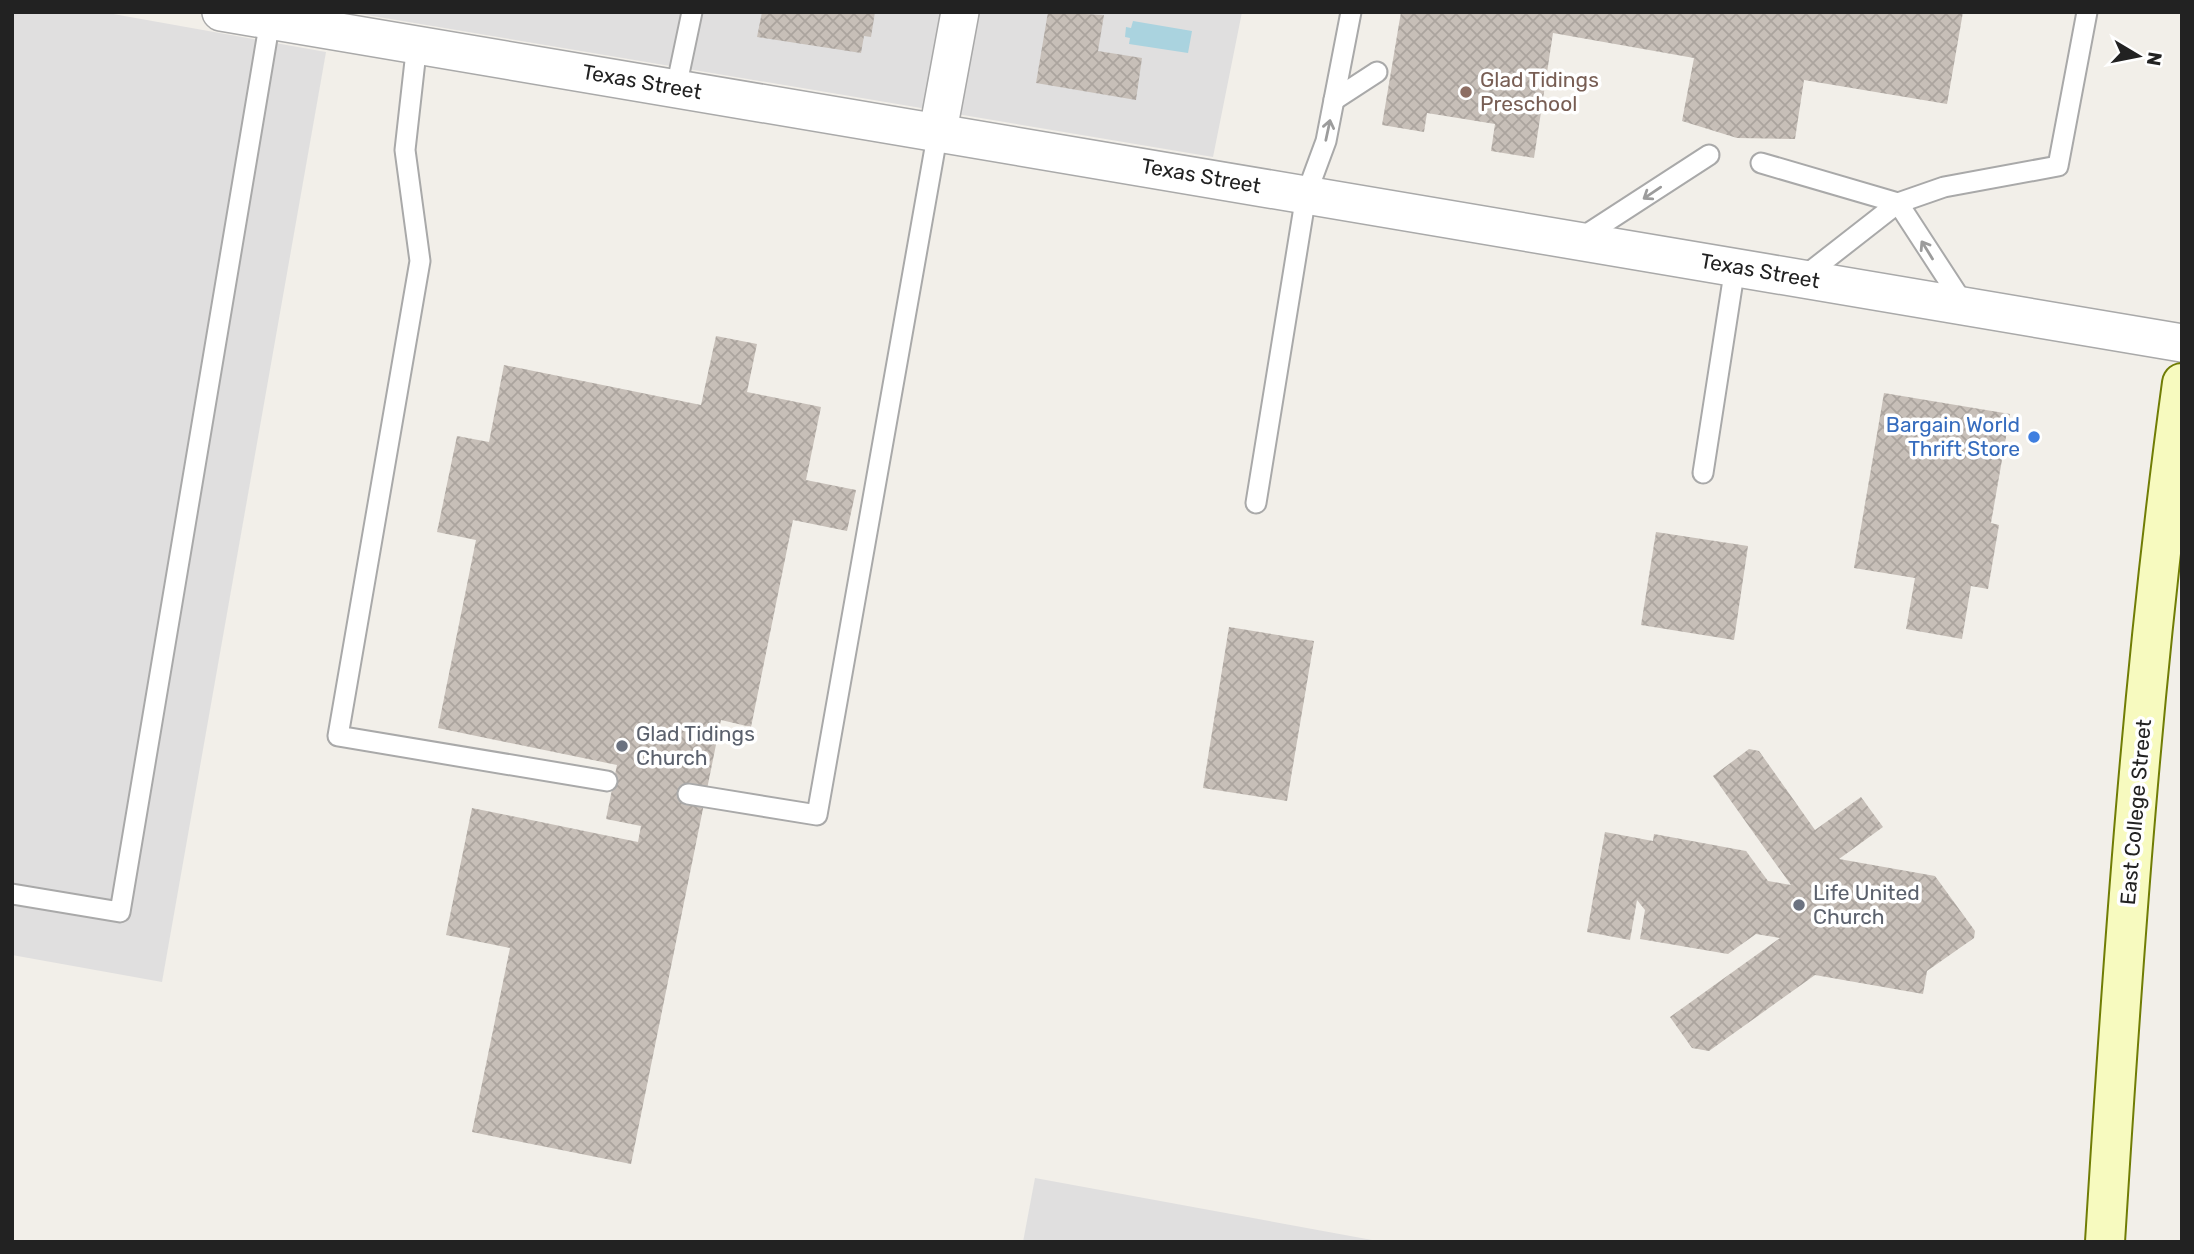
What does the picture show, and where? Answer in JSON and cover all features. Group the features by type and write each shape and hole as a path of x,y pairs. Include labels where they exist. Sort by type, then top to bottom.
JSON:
{"street":[{"name":"Texas Street","path":"221,12 270,20 418,28 676,88 2182,343"},
{"path":"938,131 960,12"},
{"name":"East College Street","path":"2105,1242 2129,872 2168,485 2182,383"}],"lane":[{"path":"676,88 692,12"},
{"path":"1256,503 1306,195 1326,141 1351,12"},
{"path":"1801,278 1898,203 1944,187 2058,166 2087,12"},
{"path":"12,894 120,912 270,20"},
{"path":"418,28 405,150 421,261 338,737 607,781"},
{"path":"1334,100 1377,72"},
{"path":"688,794 817,815 938,131"},
{"path":"1578,240 1709,155"},
{"path":"1761,163 1898,203 1965,306"},
{"path":"1703,473 1735,267"}],"shaded area":[{"path":"12,12 102,12 326,52 162,982 12,955"},
{"path":"349,12 1242,12 1213,157"},
{"path":"1035,1178 1383,1242 1023,1242"}],"water":[{"path":"1133,21 1192,31 1188,53 1129,44 1130,38 1125,37 1126,27 1131,28"}],"building":[{"path":"762,12 875,12 871,37 864,36 861,53 757,37"},
{"path":"1048,12 1104,15 1098,51 1142,58 1136,100 1036,83"},
{"name":"Glad Tidings Preschool","path":"1401,12 1963,12 1947,104 1804,80 1795,139 1737,138 1682,121 1694,58 1553,33 1534,158 1491,151 1495,124 1427,113 1424,132 1382,125"},
{"name":"Glad Tidings Church","path":"716,336 757,344 747,392 821,407 806,480 856,490 847,531 793,520 751,727 721,720 631,1164 472,1132 510,948 446,935 472,808 638,842 641,826 606,819 617,765 438,728 476,540 437,532 457,436 489,442 504,365 701,405"},
{"path":"1884,393 2010,414 1991,523 1999,525 1988,589 1971,586 1962,639 1906,629 1915,578 1854,568"},
{"path":"1656,532 1748,546 1734,640 1641,625"},
{"path":"1229,627 1314,641 1287,801 1203,788"},
{"name":"Life United Church","path":"1749,749 1759,751 1815,830 1861,797 1883,827 1839,859 1935,876 1975,931 1974,938 1927,971 1923,994 1815,975 1709,1051 1692,1048 1670,1017 1780,938 1756,934 1728,954 1640,939 1645,910 1637,900 1630,940 1587,932 1605,832 1653,841 1654,834 1746,851 1768,881 1791,885 1713,776"}],"place":[{"name":"Glad Tidings Preschool","path":"1466,92"},
{"name":"Bargain World Thrift Store","path":"2034,437"},
{"name":"Glad Tidings Church","path":"622,746"},
{"name":"Life United Church","path":"1799,905"}]}
